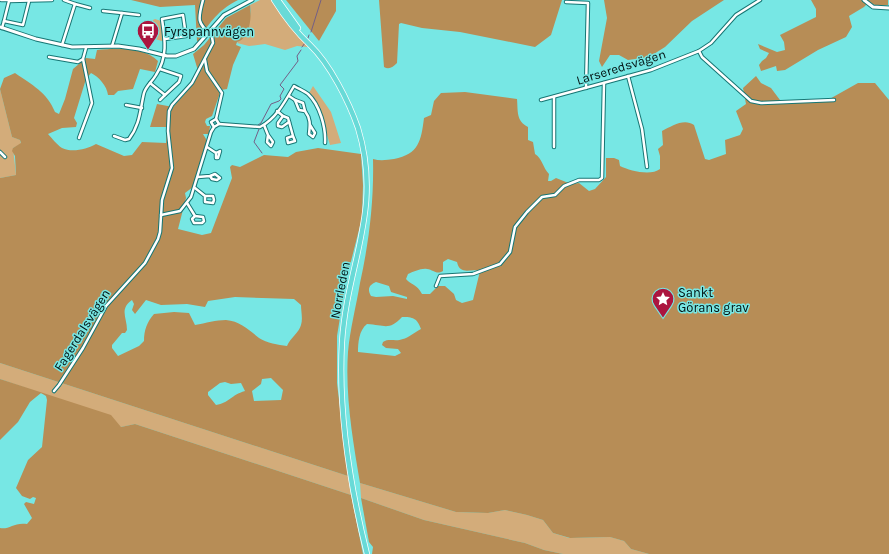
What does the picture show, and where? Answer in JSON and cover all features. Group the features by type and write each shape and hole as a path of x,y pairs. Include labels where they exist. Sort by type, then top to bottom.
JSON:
{"highway":[{"name":"Norrleden","path":"274,0 291,24 309,44"},
{"name":"Norrleden","path":"278,0 335,80 348,104 361,139 366,165 366,212 346,308 342,341 342,373 349,463 367,554"}],"street":[{"path":"1,0 52,0"},
{"path":"10,0 1,28 62,46 86,48 112,46 139,49 164,56 176,56 190,52 198,46 227,13 252,0"},
{"path":"64,0 90,8"},
{"name":"Fagerdalsvägen","path":"54,391 112,298 149,257 160,232 162,200 172,168 168,145 169,112 172,105 192,83 213,42 212,37 202,27 200,18 203,0"},
{"name":"Larseredsvägen","path":"540,100 554,98 652,70 699,51 711,43 736,15 760,0"},
{"path":"864,0 872,8 889,8"},
{"path":"4,21 23,26 29,1"},
{"path":"566,2 588,3 586,88"},
{"path":"62,46 75,4"},
{"path":"103,11 138,15"},
{"path":"112,46 122,13"},
{"path":"114,136 125,140 129,139 139,122 145,91 160,69 164,56 165,40 162,19 183,15 186,36 165,40"},
{"path":"79,138 92,103 83,59 86,48"},
{"path":"699,51 702,57 751,101 761,103 834,100"},
{"path":"49,57 58,57 74,62 83,59"},
{"path":"204,60 207,71 222,93 216,119 219,124"},
{"path":"160,69 181,76 179,82 160,100"},
{"path":"628,76 642,129 647,167"},
{"path":"150,83 165,94"},
{"path":"436,286 440,276 473,274 500,264 510,252 515,227 542,197 555,195 564,186 575,181 599,180 602,178 604,83"},
{"path":"161,215 175,213 187,203 195,188 214,127 219,124 258,127 264,125 277,111 294,86 304,91 312,98 324,126 325,143"},
{"path":"288,96 303,103 310,125"},
{"path":"554,98 554,147"},
{"path":"295,100 299,110 305,111"},
{"path":"126,105 142,108"},
{"path":"277,111 288,118 293,136"},
{"path":"283,116 278,123 278,126 282,127 289,122"},
{"path":"214,127 211,122 216,119"},
{"path":"264,125 268,135"},
{"path":"207,147 216,153"},
{"path":"0,152 6,157"},
{"path":"198,177 210,176"},
{"path":"195,188 205,196"},
{"path":"187,203 195,216"},
{"path":"195,216 203,217 204,221 202,223 194,223 192,218 195,216"}],"shaded area":[{"path":"131,0 238,0 226,7 217,15 201,35 202,38 199,42 197,41 195,5 160,7"},
{"path":"260,0 272,0 308,47 297,46 285,50 265,44 249,46 237,43 247,33 251,11 250,5"},
{"path":"286,0 336,0 336,11 319,41"},
{"path":"379,0 562,0 551,35 535,47 460,32 422,28 401,23 399,24 397,63 388,68 384,67"},
{"path":"604,0 724,0 692,21 665,47 649,57 628,60 619,55 610,55 602,67 599,61 607,18"},
{"path":"811,0 888,0 888,5 879,6 868,3 849,16 852,27 846,37 818,50 785,70 777,71 776,66 761,71 759,65 769,53 760,49 758,44 777,52 785,50 784,42 780,35 816,17 816,9"},
{"path":"250,5 251,15 249,26 245,36 237,42 236,45 241,47 233,65 227,89 221,90 212,116 206,119 205,122 207,126 210,126 209,134 203,134 206,139 206,144 193,187 185,193 186,198 178,229 202,235 211,233 232,178 230,167 232,165 240,167 264,155 288,157 296,152 318,148 361,154 363,185 362,218 346,281 337,336 337,383 348,476 0,363 0,178 16,175 15,156 12,151 13,148 21,143 20,140 12,137 0,89 4,78 15,73 43,94 52,105 55,112 59,114 65,99 73,69 86,58 95,59 97,50 129,49 137,50 152,56 158,61 155,72 140,69 133,89 118,91 114,95 108,95 102,82 91,73 86,79 74,118 77,123 76,127 62,128 48,134 62,148 70,150 79,150 96,144 124,156 132,155 142,142 166,143 167,127 150,127 157,104 173,107 191,87 199,74 193,54 204,45 226,18","holes":["235,297 294,299 301,305 302,320 300,328 287,346 273,344 262,340 244,326 236,322 218,320 195,325 189,313 174,312 154,314 146,326 144,341 139,346 118,356 112,348 112,345 122,333 125,333 127,330 125,310 128,303 132,300 134,304 132,310 135,314 146,300 161,305 187,304 205,307 208,301","271,378 283,390 281,400 254,401 252,391 261,384 262,379","220,383 241,383 245,391 224,403 216,405 208,395 208,392"]},
{"path":"155,19 161,21 164,41 148,37 153,20"},
{"path":"756,76 761,83 771,88 780,100 826,101 858,83 875,83 889,100 889,554 649,554 631,549 624,541 610,537 570,538 553,533 543,520 527,515 505,510 488,513 456,512 360,483 352,435 347,369 348,352 372,206 373,159 394,159 409,154 414,150 420,140 424,118 431,115 434,101 441,93 465,92 517,99 518,112 521,122 528,127 528,140 533,142 535,154 549,174 548,181 556,178 571,184 579,183 589,191 595,189 606,177 606,158 614,158 619,160 620,166 629,170 651,172 660,169 660,156 658,149 663,145 662,131 674,125 686,122 694,125 705,159 709,160 726,154 725,140 740,135 743,129 736,111 746,104 743,88","holes":["448,259 457,262 458,266 463,270 480,271 473,300 462,303 456,300 454,294 445,286 438,286 430,294 422,294 416,286 406,279 408,274 425,269 439,273 443,271 443,262","376,282 389,286 391,292 407,297 407,299 393,296 371,296 369,289","402,317 412,318 418,322 421,329 405,338 383,342 382,345 386,348 398,349 401,353 395,356 358,352 361,333 367,324 390,326"]},
{"path":"313,86 331,112 341,143 330,145 322,118 309,93"},
{"path":"0,89 12,137 20,140 21,144 13,148 16,175 0,178"},
{"path":"0,363 348,476 351,495 135,424 121,427 52,397 0,379"},
{"path":"0,379 111,415 121,427 135,424 351,495 363,554 0,554 0,528 27,524 32,518 24,504 26,502 34,504 36,498 33,497 30,499 22,496 16,488 28,460 42,447 47,400 46,396 41,393 30,402 18,422 0,440"},
{"path":"360,483 456,512 488,513 505,510 527,515 543,520 553,533 569,538 610,537 624,541 631,549 649,554 563,554 544,550 525,543 424,520 361,498"},
{"path":"361,498 424,520 525,543 544,550 563,554 372,554 373,547 369,542"}],"waterway":[{"path":"311,32 321,0"},
{"path":"302,47 305,43"},
{"path":"258,125 261,123 271,104 281,99 280,96 284,89 280,85 298,61 297,56 301,50"},
{"path":"259,129 254,142 262,153"}],"place":[{"name":"Fyrspannvägen","path":"148,50"},
{"name":"Sankt Görans grav","path":"663,318"}]}
